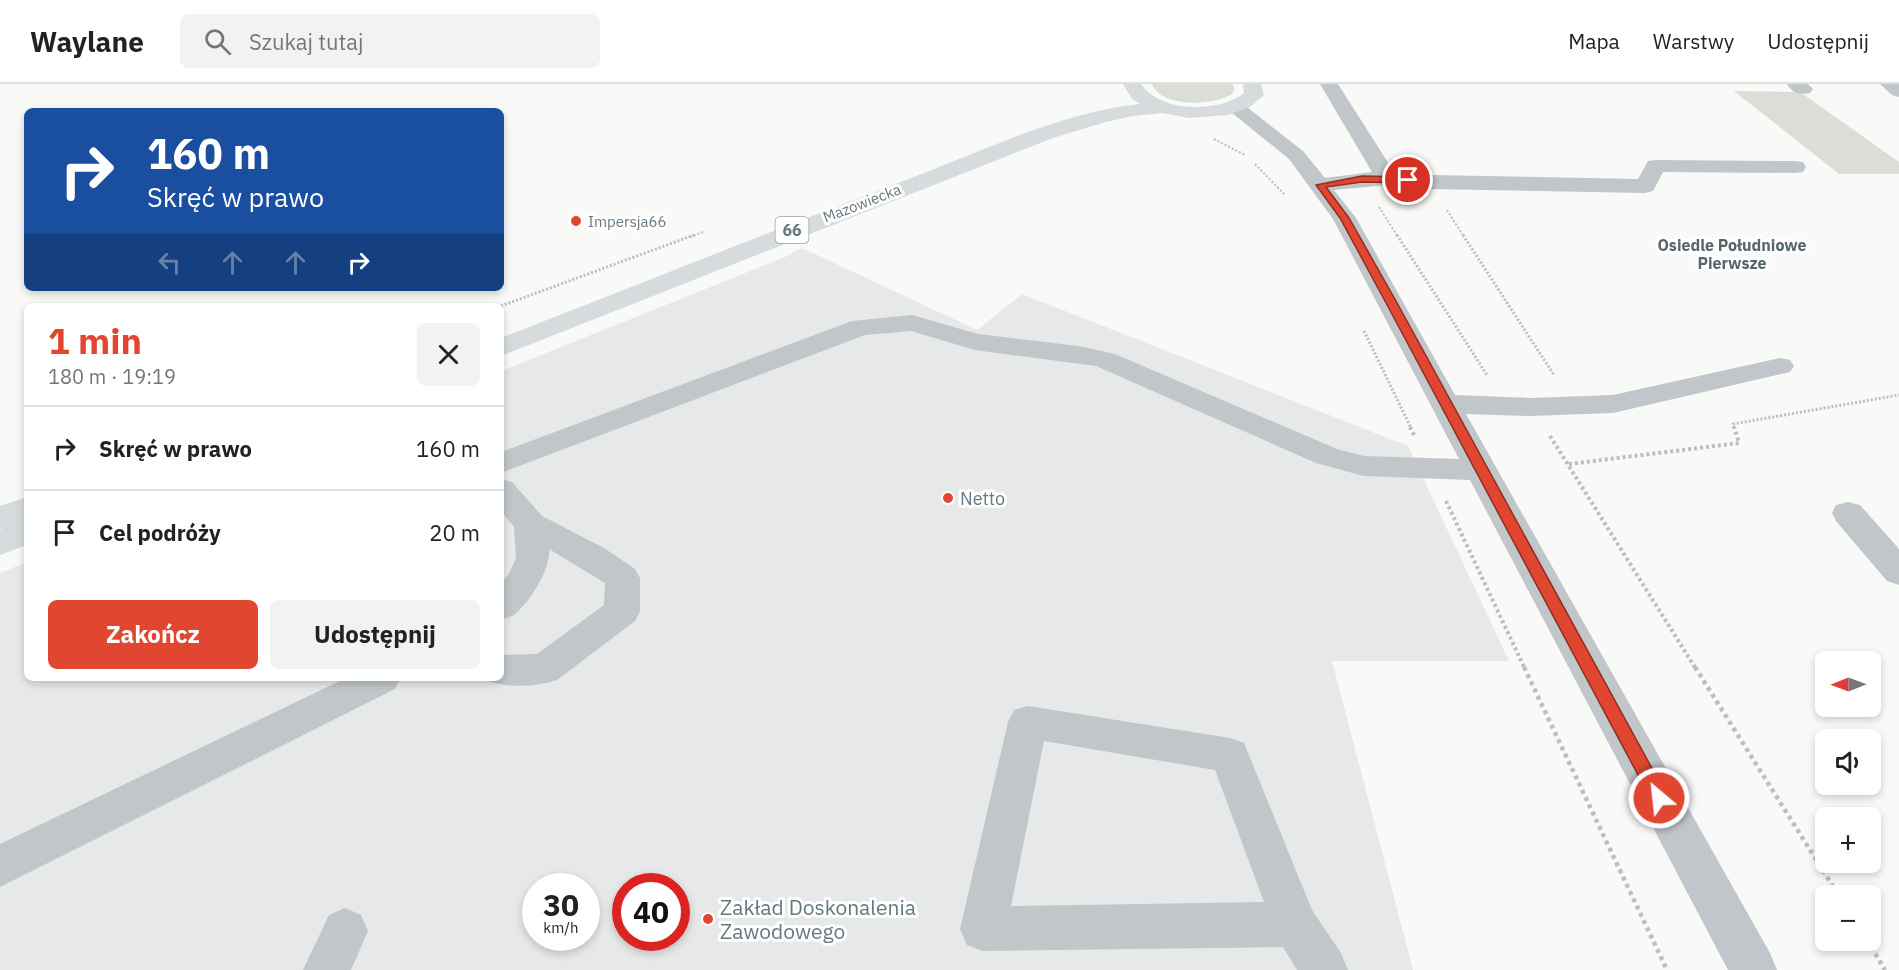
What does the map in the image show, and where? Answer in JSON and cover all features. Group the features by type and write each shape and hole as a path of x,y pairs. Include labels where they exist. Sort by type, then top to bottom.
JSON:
{"main road":[{"path":"1133,88 1141,97 1163,107 1205,112 1236,108 1245,104 1254,95 1252,84"},
{"name":"Mazowiecka","path":"504,327 992,142 1104,105 1133,88"},
{"name":"Mazowiecka","path":"504,347 785,233 1043,135 1119,113 1163,107"},
{"path":"0,518 24,509"},
{"path":"0,543 24,533"}],"street":[{"path":"1329,84 1387,178"},
{"path":"1888,84 1899,91"},
{"path":"1236,108 1296,155 1344,218 1448,404 1753,970"},
{"path":"1205,112 1254,136 1320,185 1387,178 1429,182 1645,186 1656,166 1795,167"},
{"path":"504,462 861,327 912,322 975,342 1019,349 1078,354 1105,360 1327,456 1364,466 1482,470"},
{"path":"1448,404 1530,407 1613,404 1780,366"},
{"path":"504,494 530,524 592,557 623,578 621,611 544,669 504,670"},
{"path":"1848,513 1899,572"},
{"path":"504,603 523,581 533,558 530,524"},
{"path":"0,867 376,681"},
{"path":"1295,924 983,929 1028,722 1230,755 1295,924 1324,970"}],"path":[{"path":"1210,137 1250,158 1287,198"},
{"path":"1362,179 1496,390 1530,407 1569,464 1832,885"},
{"path":"1429,182 1574,406"},
{"path":"1363,330 1667,970"},
{"path":"1569,464 1738,443 1733,423 1899,395"},
{"path":"1874,951 1886,970"}],"shaded area":[{"path":"1152,84 1232,84 1235,89 1232,94 1224,98 1189,102 1166,97 1157,92"},
{"path":"1734,91 1800,92 1899,162 1899,174 1839,174"},
{"path":"802,248 977,330 1022,294 1408,446 1509,661 1332,661 1413,970 0,970 0,573 24,563 24,681 504,681 504,370 785,257"}],"place":[{"name":"Impersja66","path":"576,221"},
{"name":"Netto","path":"948,498"},
{"name":"Zakład Doskonalenia Zawodowego","path":"708,919"}],"district":[{"name":"Osiedle Południowe Pierwsze","path":"1732,254"}],"route":[{"path":"1408,180 1362,179 1320,185 1344,218 1448,404 1659,798"}]}
